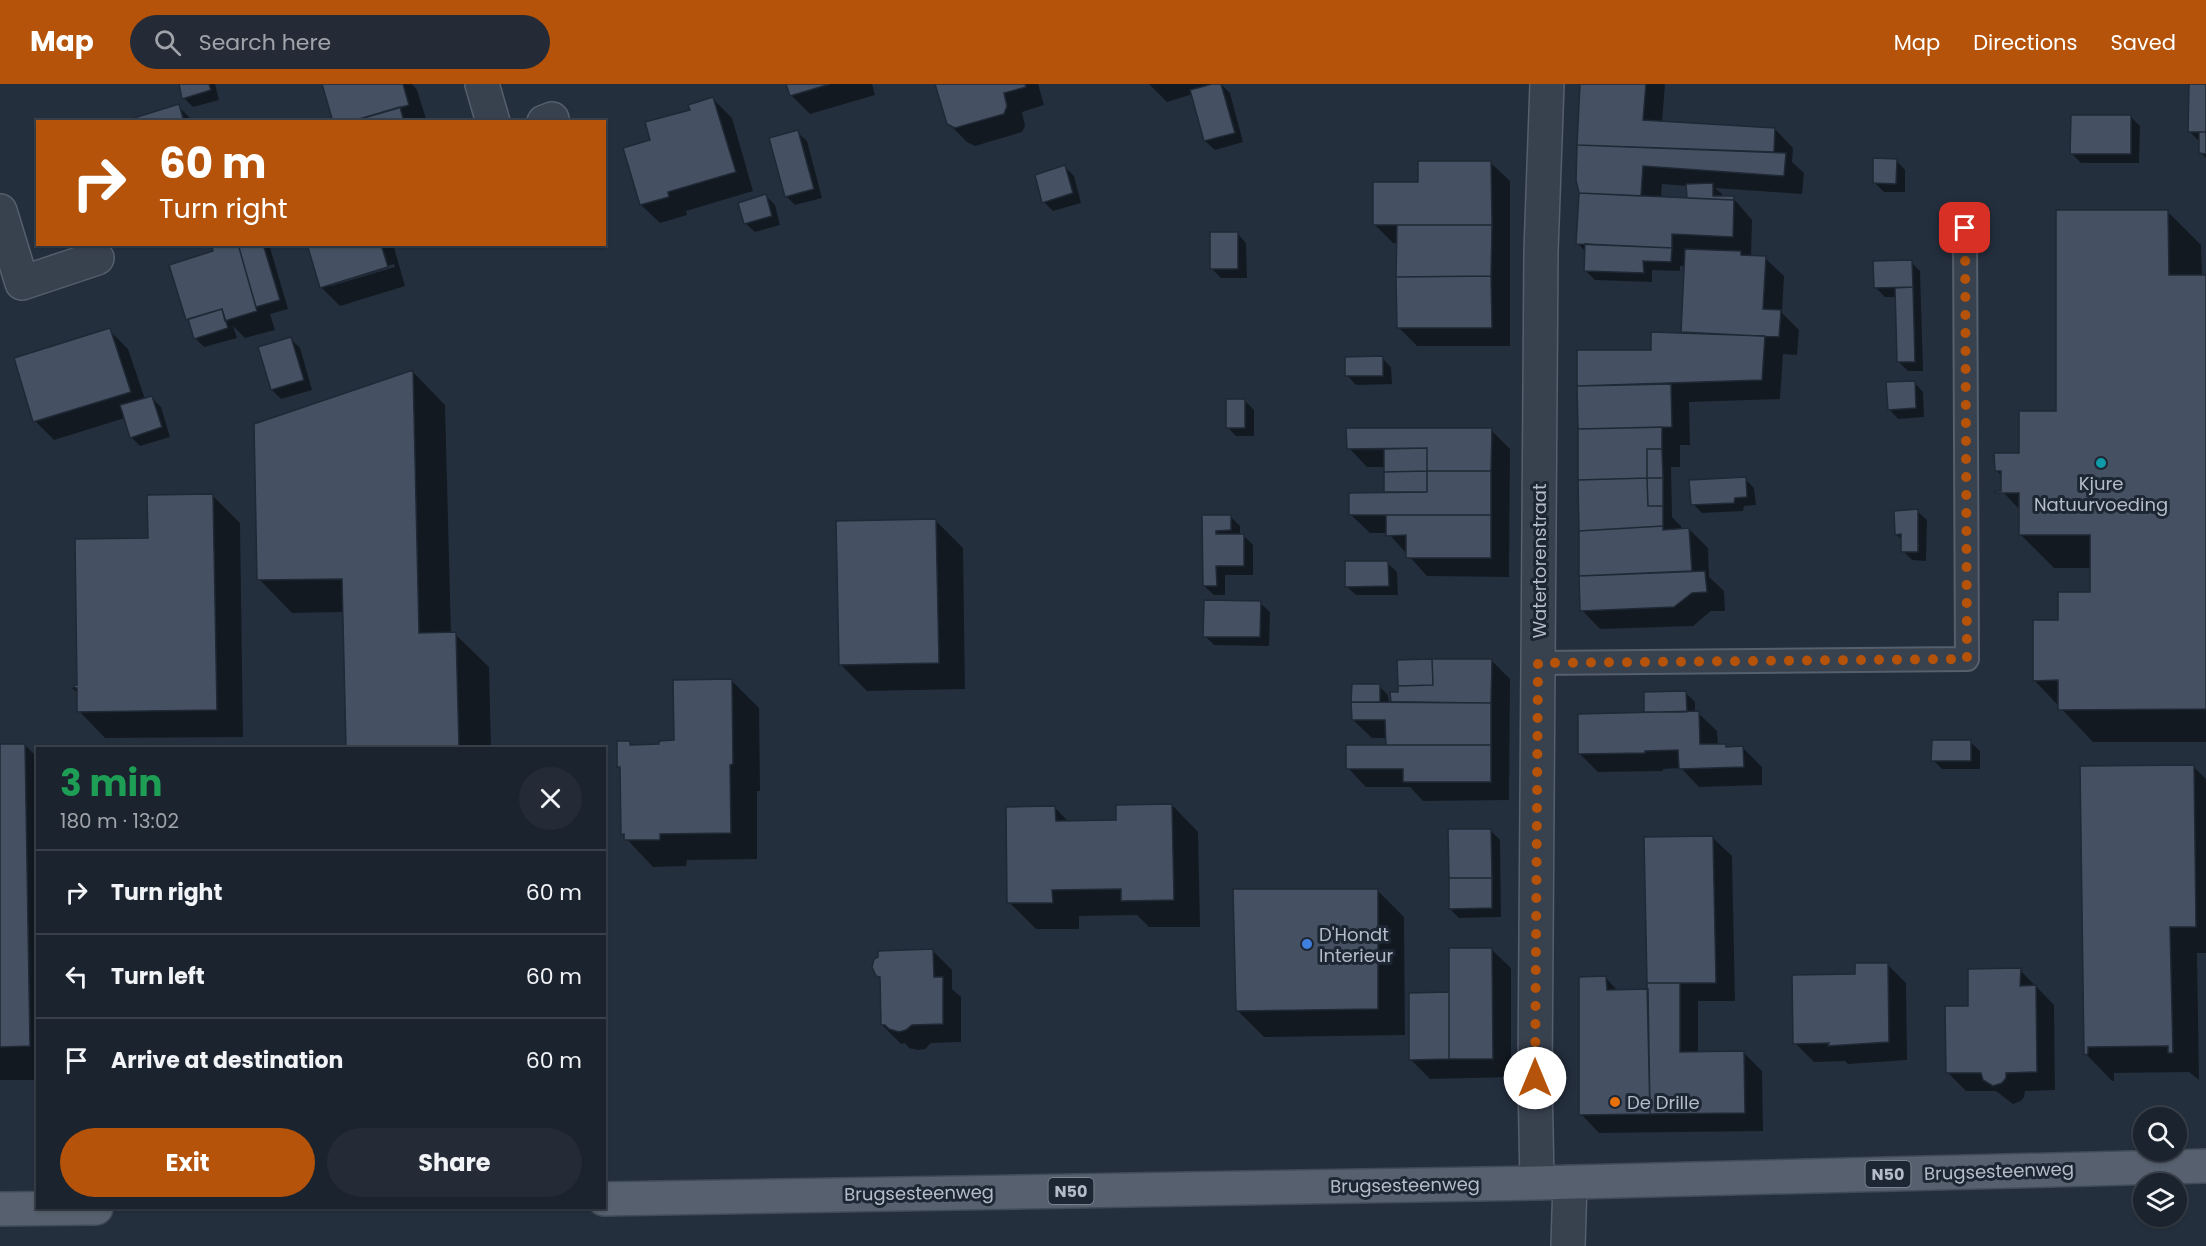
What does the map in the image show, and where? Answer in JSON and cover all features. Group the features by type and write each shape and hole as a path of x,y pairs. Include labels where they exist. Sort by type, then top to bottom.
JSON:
{"main road":[{"name":"Brugsesteenweg","path":"606,1199 1537,1183 2206,1166"},
{"path":"0,1209 36,1209"}],"street":[{"path":"482,84 492,120"},
{"name":"Watertorenstraat","path":"1537,1183 1535,1066 1541,251 1547,84"},
{"path":"0,210 22,283 97,258"},
{"path":"1568,1246 1570,1182"}],"lane":[{"path":"1538,663 1967,659 1965,228"}],"building":[{"path":"179,84 209,84 211,90 182,99"},
{"path":"322,84 403,84 409,105 357,120 332,120"},
{"path":"786,84 830,84 790,96"},
{"path":"935,84 1025,84 1026,87 1004,93 1007,106 1004,114 955,128 947,124"},
{"path":"1221,84 1235,133 1204,141 1190,90"},
{"path":"1580,84 1646,84 1643,120 1775,128 1774,152 1577,145"},
{"path":"2189,84 2206,84 2206,132 2188,132"},
{"path":"713,97 736,172 668,192 669,197 640,205 623,148 650,140 645,122 690,110 688,105"},
{"path":"179,104 183,120 127,120"},
{"path":"400,107 403,120 359,120"},
{"path":"2071,115 2131,115 2131,154 2070,154"},
{"path":"798,130 814,189 785,197 769,138"},
{"path":"2199,132 2206,132 2206,154 2199,153"},
{"path":"1577,145 1786,153 1784,176 1643,166 1641,196 1579,193 1576,180"},
{"path":"1873,158 1897,159 1896,184 1873,183"},
{"path":"1418,161 1491,161 1492,225 1373,225 1373,182 1418,182"},
{"path":"1065,165 1073,193 1042,203 1035,175"},
{"path":"1713,183 1713,196 1734,196 1734,200 1687,198 1686,184"},
{"path":"1579,193 1734,200 1733,237 1672,234 1672,248 1576,244"},
{"path":"766,194 772,216 744,224 738,203"},
{"name":"Kjure Natuurvoeding","path":"2056,210 2168,210 2169,275 2206,275 2206,709 2058,710 2058,680 2033,681 2033,620 2058,620 2058,592 2090,592 2090,535 2019,535 2019,493 1995,493 1995,491 2001,491 2001,471 1995,471 1994,453 2019,453 2019,411 2056,411"},
{"path":"1397,225 1492,225 1491,276 1396,277"},
{"path":"1210,232 1238,232 1238,269 1210,269"},
{"path":"1585,244 1672,248 1671,262 1643,261 1644,273 1584,271"},
{"path":"212,246 239,246 257,311 225,321 222,309 186,320 169,265 213,251"},
{"path":"239,246 264,246 280,300 256,307"},
{"path":"308,246 382,246 388,267 320,288"},
{"path":"1685,249 1741,251 1741,255 1766,256 1763,309 1781,310 1779,337 1681,332"},
{"path":"1912,260 1913,287 1874,288 1873,261"},
{"path":"1491,276 1492,328 1397,328 1396,277"},
{"path":"1913,287 1915,362 1897,362 1895,288"},
{"path":"222,309 228,328 194,339 188,319"},
{"path":"110,328 131,392 33,422 14,358"},
{"path":"1651,332 1765,336 1762,380 1577,386 1577,350 1651,350"},
{"path":"291,337 304,380 271,390 258,347"},
{"path":"1383,356 1383,376 1345,376 1345,357"},
{"path":"413,370 419,633 456,632 459,747 346,747 342,579 257,580 254,424"},
{"path":"1915,381 1916,408 1888,410 1886,382"},
{"path":"1671,384 1672,427 1578,429 1577,386"},
{"path":"152,396 162,427 130,438 120,405"},
{"path":"1226,399 1245,399 1245,428 1226,428"},
{"path":"1662,427 1662,449 1647,449 1647,478 1578,480 1578,429"},
{"path":"1346,428 1492,428 1491,471 1427,471 1427,448 1347,449"},
{"path":"1427,448 1427,471 1384,472 1384,449"},
{"path":"1647,449 1662,449 1663,478 1647,478"},
{"path":"1427,471 1427,492 1384,492 1384,472"},
{"path":"1427,471 1491,471 1491,515 1349,515 1349,493 1427,492"},
{"path":"1746,477 1747,497 1735,498 1734,503 1691,505 1689,480"},
{"path":"1647,478 1648,506 1663,506 1663,526 1579,531 1578,480"},
{"path":"1647,478 1663,478 1663,506 1648,506"},
{"path":"213,494 217,710 77,712 77,688 74,685 77,685 75,539 148,538 147,495"},
{"path":"1918,509 1918,552 1901,552 1901,534 1895,535 1894,511"},
{"path":"1202,515 1231,515 1231,530 1216,531 1216,534 1244,534 1244,566 1216,566 1217,586 1203,586"},
{"path":"1386,515 1491,515 1491,558 1406,558 1406,535 1386,536"},
{"path":"936,519 939,663 839,665 836,521"},
{"path":"1663,526 1663,530 1689,528 1692,571 1579,576 1579,531"},
{"path":"1345,561 1388,561 1389,586 1345,587"},
{"path":"1705,571 1707,592 1692,593 1674,607 1580,611 1579,576"},
{"path":"1204,600 1261,601 1260,637 1203,637"},
{"path":"1432,659 1492,659 1491,703 1391,702 1390,692 1398,692 1398,686 1433,685"},
{"path":"1432,659 1433,685 1398,686 1397,660"},
{"path":"732,679 731,833 660,834 660,840 624,840 624,834 621,835 620,767 617,767 617,741 630,741 630,745 659,744 659,741 674,740 673,680"},
{"path":"1352,684 1380,684 1380,702 1351,702"},
{"path":"1686,691 1687,712 1644,712 1644,692"},
{"path":"1351,702 1491,703 1491,745 1386,745 1385,720 1352,720"},
{"path":"1699,711 1700,744 1743,746 1744,767 1679,769 1678,750 1578,754 1578,714"},
{"path":"1932,740 1971,740 1971,761 1931,761"},
{"path":"0,744 25,744 30,1046 0,1047"},
{"path":"1346,745 1491,745 1491,782 1403,782 1403,769 1346,769"},
{"path":"2194,765 2196,927 2170,927 2173,1053 2168,1053 2168,1046 2088,1047 2088,1054 2084,1055 2080,766"},
{"path":"1172,804 1174,900 1121,901 1121,889 1052,890 1053,903 1007,903 1006,807 1055,806 1056,821 1116,820 1116,805"},
{"path":"1448,829 1491,829 1492,878 1449,878"},
{"path":"1713,836 1716,983 1647,983 1644,837"},
{"path":"1449,878 1492,878 1492,908 1449,909"},
{"path":"1233,889 1378,889 1378,1009 1236,1011"},
{"path":"1449,948 1492,948 1493,1059 1449,1059"},
{"path":"933,949 934,977 943,977 943,1024 912,1025 899,1032 881,1025 880,977 876,976 872,967 874,959 878,957 878,951"},
{"path":"1855,963 1888,963 1889,1042 1828,1046 1829,1043 1793,1044 1792,975 1855,974"},
{"path":"2021,968 2020,986 2036,985 2037,1072 2006,1073 2006,1078 2002,1083 1993,1086 1983,1080 1981,1073 1946,1073 1945,1006 1968,1006 1968,969"},
{"path":"1606,976 1607,990 1648,989 1650,1114 1579,1115 1579,977"},
{"path":"1647,983 1680,983 1680,1052 1744,1051 1745,1113 1650,1114"},
{"path":"1449,992 1449,1059 1409,1060 1409,993"}],"place":[{"name":"Kjure Natuurvoeding","path":"2101,463"},
{"name":"D'Hondt Interieur","path":"1307,944"},
{"name":"De Drille","path":"1615,1102"}],"route":[{"path":"1535,1078 1538,663 1967,659 1965,228"}]}
